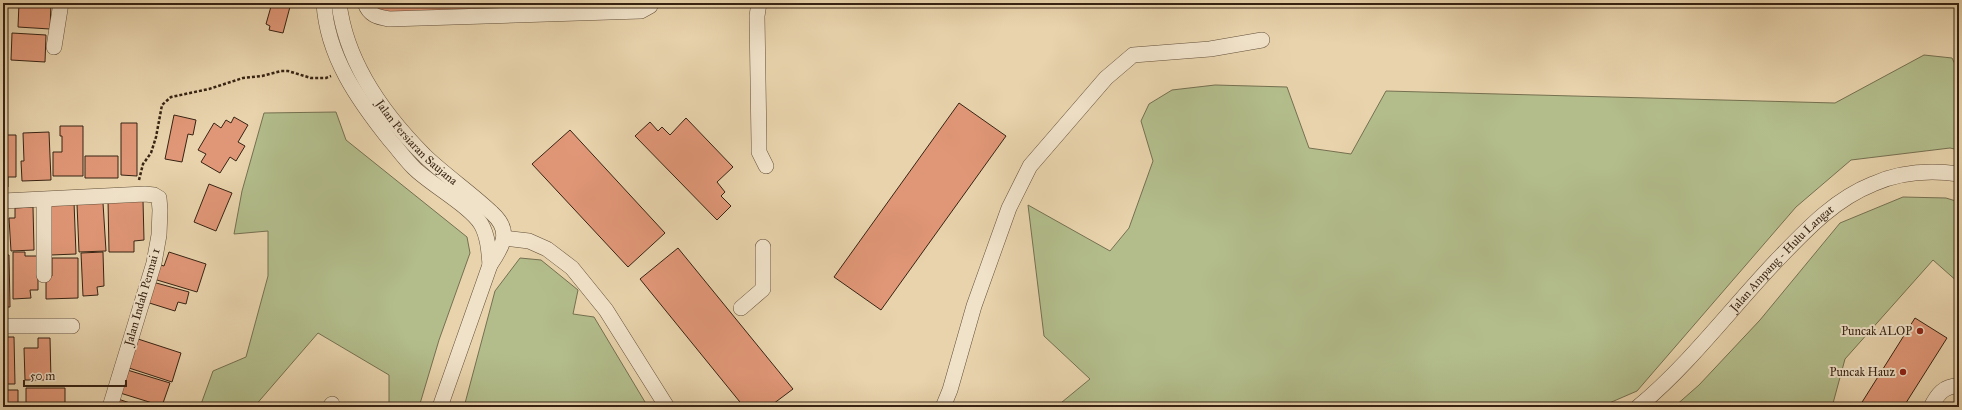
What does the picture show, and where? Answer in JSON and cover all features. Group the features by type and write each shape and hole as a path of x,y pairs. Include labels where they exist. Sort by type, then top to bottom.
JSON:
{"street":[{"path":"54,47 62,3"},
{"name":"Jalan Persiaran Saujana","path":"324,3 326,25 335,55 343,72 371,116 414,168 468,210 481,223 486,237 490,265"},
{"name":"Jalan Persiaran Saujana","path":"339,3 341,25 355,59 384,110 426,156 500,219 504,231 501,250 490,265 440,407"},
{"path":"365,3 369,12 376,17 389,19 641,11 650,6 650,3"},
{"path":"759,3 757,16 759,152 766,166"},
{"path":"943,407 950,390 974,306 1009,208 1030,166 1106,78 1133,55 1210,49 1262,40"},
{"name":"Jalan Ampang - Hulu Langat","path":"1638,407 1650,397 1697,348 1746,292 1820,217 1846,198 1873,184 1902,175 1940,171 1959,174"},
{"name":"Jalan Indah Permai 1","path":"3,201 137,194 149,194 158,198 160,210 154,263 110,407"},
{"path":"44,200 44,275"},
{"path":"504,238 529,241 547,249 572,268 606,310 667,407"},
{"path":"741,308 763,289 764,247"},
{"path":"3,326 72,326"},
{"path":"1931,407 1940,392 1954,385 1959,386"}],"path":[{"path":"137,194 144,164 151,153 156,138 162,105 171,96 209,89 243,78 262,76 281,71 288,71 305,78 316,79 326,78 343,72"}],"green space":[{"path":"1924,55 1952,58 1959,72 1959,150 1950,148 1851,160 1796,207 1637,391 1600,407 1056,407 1090,379 1044,336 1028,205 1110,251 1129,228 1153,161 1141,121 1149,104 1172,90 1215,85 1287,87 1309,148 1351,154 1386,91 1835,103"},
{"path":"336,112 346,140 467,237 470,253 439,340 419,407 389,407 389,375 318,333 254,407 200,407 213,371 246,357 268,276 268,231 234,234 242,191 264,113"},
{"path":"1903,197 1946,198 1959,202 1959,283 1933,260 1845,359 1832,407 1674,407 1699,385 1760,320 1840,223"},
{"path":"520,258 541,260 578,290 573,314 594,317 648,407 464,407 495,291"}],"building":[{"path":"19,3 51,3 50,29 18,27"},
{"path":"272,3 291,3 283,33 269,30 270,26 266,24"},
{"path":"376,3 649,3 377,16"},
{"path":"12,33 46,35 45,62 11,60"},
{"path":"959,103 1006,136 881,310 834,277"},
{"path":"174,115 196,120 193,135 188,134 182,162 165,159"},
{"path":"234,117 248,125 238,142 245,146 236,161 230,157 220,173 201,162 206,154 198,150 214,123 221,128 226,120 231,123"},
{"path":"686,118 733,167 717,182 725,192 721,196 731,206 717,220 635,136 650,122 658,131 662,127 670,135"},
{"path":"121,123 137,123 137,176 121,175"},
{"path":"60,126 83,126 83,176 53,176 53,152 62,152 62,136 60,136"},
{"path":"570,130 665,233 628,267 532,164"},
{"path":"49,132 51,180 22,181 21,161 24,161 23,133"},
{"path":"3,135 16,135 16,177 8,177 8,187 3,187"},
{"path":"85,156 118,156 118,178 85,178"},
{"path":"209,184 232,193 216,231 194,222"},
{"path":"108,200 143,200 144,240 134,241 134,252 109,252"},
{"path":"49,202 74,202 76,254 51,255"},
{"path":"103,203 106,251 79,252 77,204"},
{"path":"33,207 34,250 11,251 9,218 15,218 15,208"},
{"path":"3,209 6,209 7,251 3,251"},
{"path":"678,248 793,389 769,407 744,407 640,279"},
{"path":"13,252 25,252 25,256 38,256 38,290 30,290 31,298 13,299"},
{"path":"103,252 104,286 97,287 98,295 83,296 81,253"},
{"path":"169,252 206,264 197,292 147,277 151,262 164,266"},
{"path":"3,255 9,255 10,307 3,307"},
{"path":"52,258 78,258 78,298 46,299 46,276 52,276"},
{"path":"149,281 189,292 186,304 178,302 175,311 143,301"},
{"name":"Puncak Hauz","path":"1915,318 1947,338 1904,406 1907,407 1859,407"},
{"path":"3,337 14,337 15,384 3,384"},
{"path":"38,338 50,338 51,380 25,380 24,348 38,348"},
{"path":"135,338 181,353 172,382 126,367"},
{"path":"124,369 170,383 162,406 117,392"},
{"path":"26,388 65,388 65,407 26,407"},
{"path":"3,390 18,390 18,407 3,407"},
{"path":"118,399 139,406 139,407 115,407"}],"place":[{"name":"Puncak ALOP","path":"1920,331"},
{"name":"Puncak Hauz","path":"1903,372"}]}
